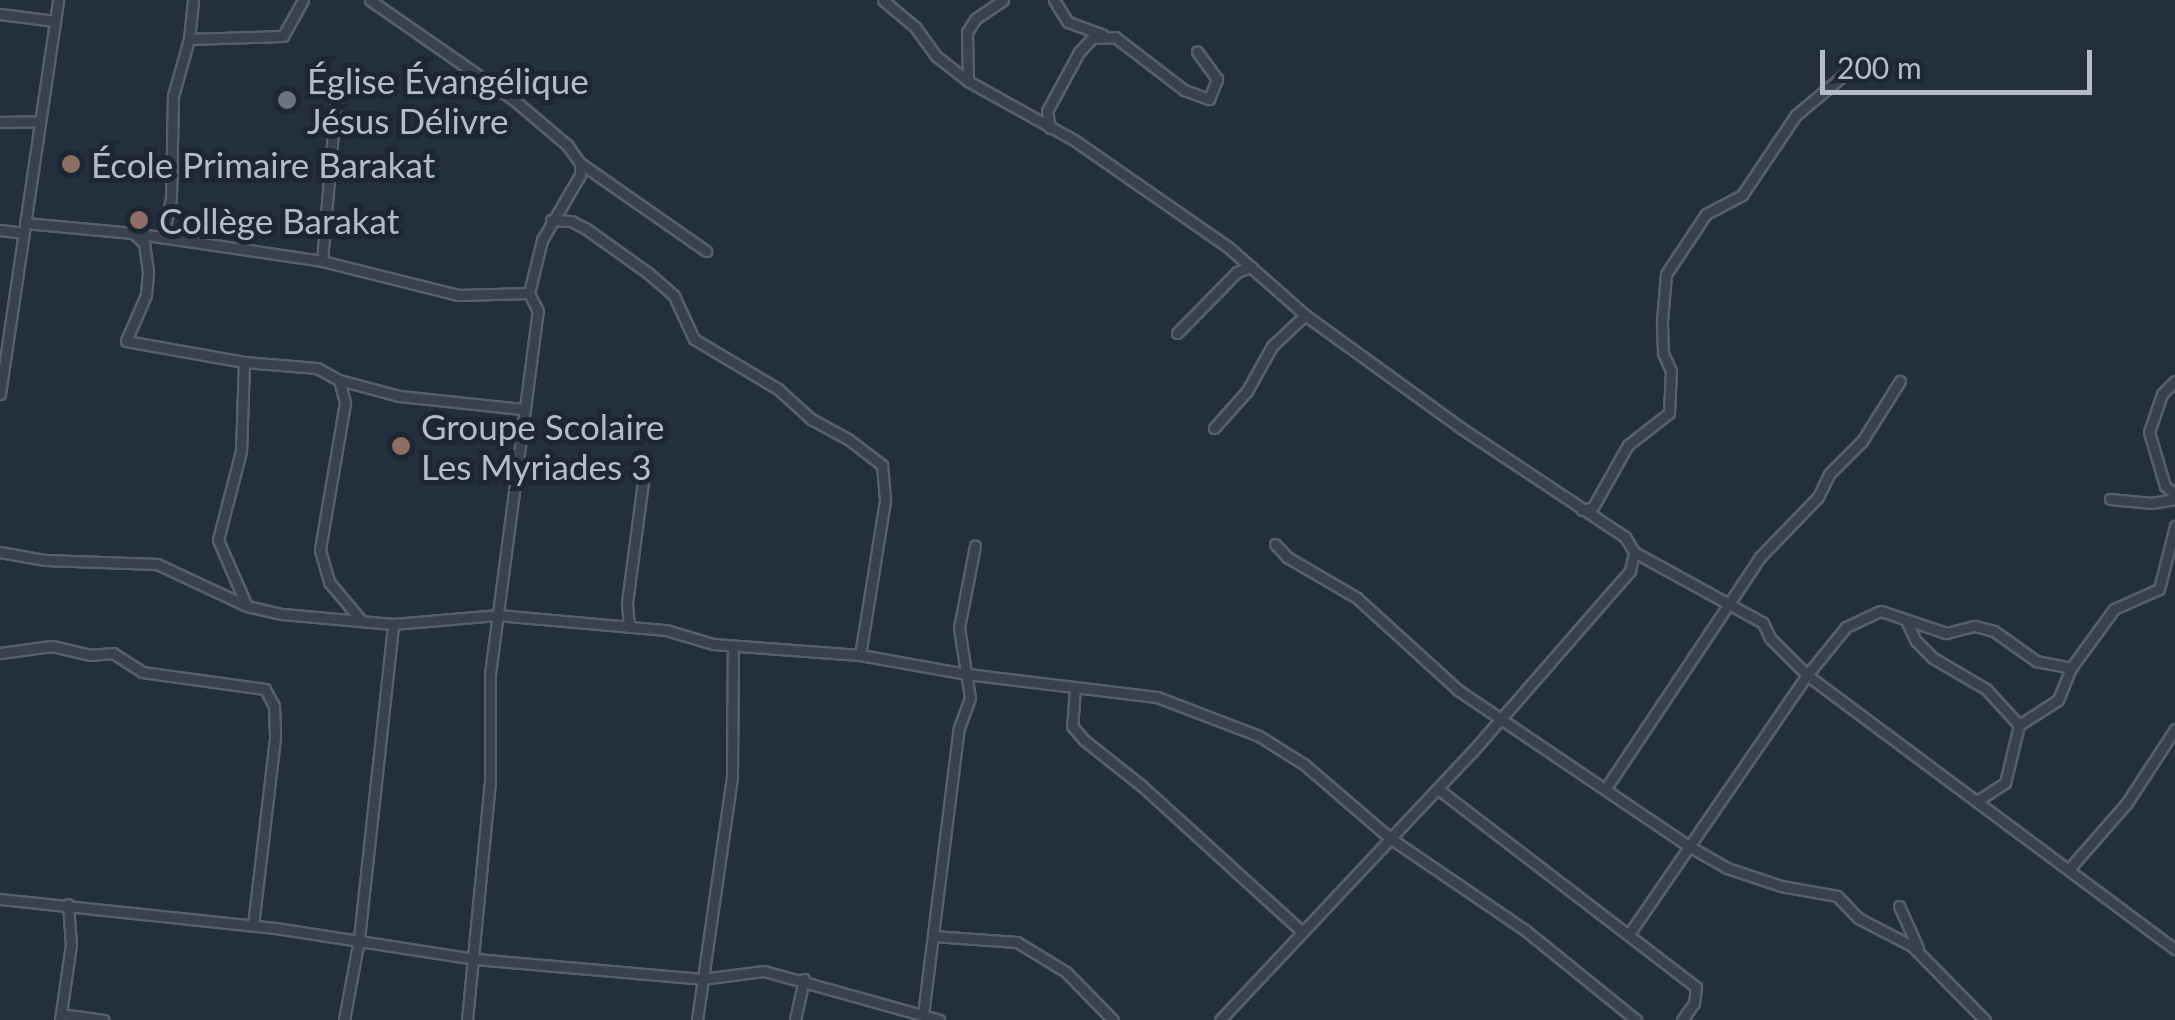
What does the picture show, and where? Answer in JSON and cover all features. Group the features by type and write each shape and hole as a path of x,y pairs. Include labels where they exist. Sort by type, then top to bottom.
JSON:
{"street":[{"path":"0,394 58,0"},
{"path":"163,238 171,198 173,96 189,40 192,0"},
{"path":"189,40 282,36 303,0"},
{"path":"370,0 514,100 567,146 580,163 706,250"},
{"path":"968,81 966,32 976,19 1003,0"},
{"path":"1054,0 1068,22 1116,37 1184,90 1209,99 1217,79 1196,51"},
{"path":"888,2 915,27 936,56 968,81 1126,176 1251,268 1305,315 1625,537 1634,552 1762,624 1770,638 1808,675 2175,949"},
{"path":"0,14 55,21"},
{"path":"1050,128 1048,111 1079,52 1092,38 1116,37"},
{"path":"1582,510 1593,507 1635,438 1668,413 1672,371 1663,353 1662,321 1666,274 1706,214 1742,195 1796,115 1846,72"},
{"path":"322,261 336,97"},
{"path":"0,122 39,121"},
{"path":"467,1020 490,782 490,674 538,310 529,293 551,220 580,175 580,163"},
{"path":"551,220 571,221 585,228 648,273 674,296 694,339 778,389 811,419 848,439 882,466 887,486 860,655"},
{"path":"0,230 133,233 322,261 458,295 529,293"},
{"path":"133,233 144,243 147,284 126,342 244,362 316,368 338,380 400,396 522,409"},
{"path":"1177,333 1237,272 1251,268"},
{"path":"1214,428 1246,391 1272,346 1305,315"},
{"path":"244,362 241,451 218,540 247,606"},
{"path":"338,380 346,403 320,550 329,582 360,619"},
{"path":"1606,788 1760,557 1818,497 1829,474 1862,441 1900,381"},
{"path":"2175,381 2162,394 2149,432 2164,486 2175,496"},
{"path":"629,627 627,603 645,467"},
{"path":"2110,499 2152,503 2175,496"},
{"path":"1977,800 2005,783 2014,759 2019,725 2058,700 2071,668 2114,609 2159,589 2175,526"},
{"path":"1274,544 1287,557 1358,598 1458,690 1687,845 1726,868 1781,886 1837,896 1858,918 1921,955 1985,1020"},
{"path":"923,1015 958,728 970,698 960,628 975,546"},
{"path":"0,552 45,560 157,564 247,606 393,624 497,616 666,630 732,646 860,655 967,674 1157,697 1259,736 1321,777 1390,838 1524,930 1636,1020"},
{"path":"1220,1020 1501,718 1630,571 1634,552"},
{"path":"1629,934 1687,845 1846,627 1881,610 1946,633 1975,626 1994,631 2036,661 2071,668"},
{"path":"1906,618 1916,640 1933,658 1986,689 2019,725"},
{"path":"344,1020 358,939 393,624"},
{"path":"0,653 52,646 90,655 114,653 142,672 265,689 274,706 275,738 253,925"},
{"path":"697,1020 732,777 732,646"},
{"path":"1075,687 1072,726 1084,740 1142,786 1300,930"},
{"path":"2069,869 2126,804 2175,729"},
{"path":"1438,789 1696,987 1694,1004 1682,1020"},
{"path":"0,899 253,925 475,959 702,979 764,970 939,1020"},
{"path":"68,904 70,945 61,1017 104,1020"},
{"path":"1899,906 1921,955"},
{"path":"933,936 1017,942 1066,972 1113,1020"},
{"path":"795,1020 804,980"}],"place":[{"name":"Église Évangélique Jésus Délivre","path":"287,100"},
{"name":"École Primaire Barakat","path":"71,164"},
{"name":"Collège Barakat","path":"139,220"},
{"name":"Groupe Scolaire Les Myriades 3","path":"401,446"}]}
